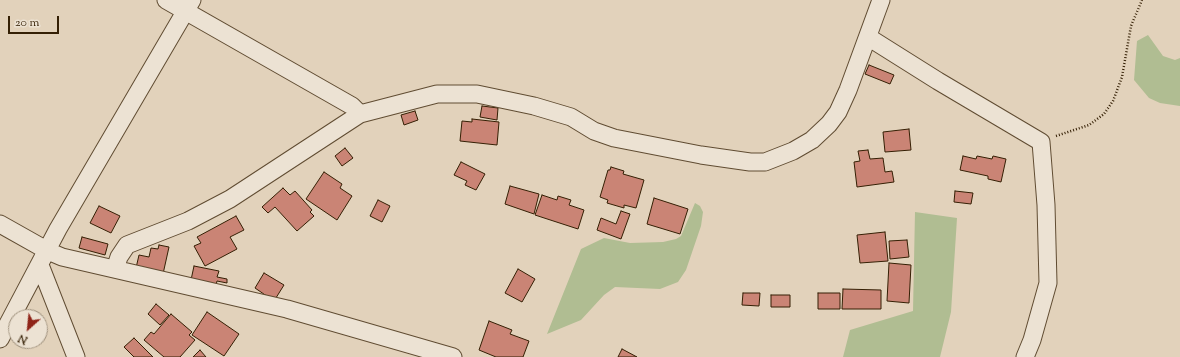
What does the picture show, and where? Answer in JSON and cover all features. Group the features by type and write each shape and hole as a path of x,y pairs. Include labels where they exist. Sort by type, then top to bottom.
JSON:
{"street":[{"path":"166,0 189,6 352,106 360,114"},
{"path":"115,269 119,257 127,245 188,221 230,199 360,114 438,94 477,94 534,106 571,117 594,130 614,138 700,155 750,162 765,162 792,151 812,140 829,124 838,112 848,90 881,0"},
{"path":"0,339 58,229 189,6"},
{"path":"868,37 938,81 1041,142 1046,205 1048,283 1032,340 1025,357"},
{"path":"0,224 44,258 76,357"},
{"path":"44,258 62,257 287,309 453,357"}],"path":[{"path":"1041,142 1089,125 1104,114 1113,101 1122,77 1131,26 1142,0"}],"green space":[{"path":"1148,35 1163,56 1175,60 1180,58 1180,106 1160,103 1149,98 1134,80 1137,41"},
{"path":"695,203 700,206 703,212 701,226 686,270 678,282 660,289 615,287 604,295 581,320 547,334 581,249 604,238 630,243 663,242 676,239 681,236"},
{"path":"915,212 957,218 951,312 940,357 843,357 850,330 913,311"}],"building":[{"path":"869,65 894,75 890,84 865,74"},
{"path":"482,106 498,108 497,120 480,117"},
{"path":"415,111 418,120 404,125 401,115"},
{"path":"472,119 499,122 497,145 460,141 462,121 472,122"},
{"path":"909,129 911,150 885,152 883,132"},
{"path":"345,148 353,158 342,166 335,156"},
{"path":"868,150 870,159 883,158 885,172 892,171 894,182 857,187 854,162 860,161 858,151"},
{"path":"963,156 976,159 977,156 992,159 993,156 1006,159 1001,182 988,179 988,176 960,170"},
{"path":"461,162 485,174 476,190 465,185 467,181 454,175"},
{"path":"611,167 624,171 623,174 644,180 636,208 624,205 624,208 607,203 608,200 600,197 608,170 610,170"},
{"path":"324,172 342,184 340,188 352,196 337,220 306,199"},
{"path":"510,186 539,194 534,214 505,204"},
{"path":"283,188 290,195 295,191 312,210 310,212 314,216 297,231 275,207 268,213 262,207"},
{"path":"955,191 973,193 971,204 954,202"},
{"path":"542,195 557,200 558,196 571,200 569,205 584,210 578,229 535,215"},
{"path":"654,198 688,209 680,234 647,224"},
{"path":"378,200 390,206 382,222 370,216"},
{"path":"99,206 120,216 111,233 90,223"},
{"path":"621,211 630,214 621,239 597,230 601,218 616,224"},
{"path":"236,216 244,230 230,237 237,249 205,266 194,246 201,243 197,237"},
{"path":"885,232 888,261 860,263 857,235"},
{"path":"82,237 108,244 105,255 79,248"},
{"path":"907,240 909,257 890,259 889,241"},
{"path":"159,245 169,247 163,274 136,268 139,255 149,257 151,248 158,249"},
{"path":"889,263 911,265 909,303 887,301"},
{"path":"194,266 219,271 217,277 227,279 227,283 217,281 216,285 191,280"},
{"path":"518,269 535,279 522,302 505,293"},
{"path":"264,273 284,285 274,301 255,288"},
{"path":"843,289 881,290 881,309 842,309"},
{"path":"743,293 760,293 759,306 742,305"},
{"path":"818,293 840,293 840,309 818,309"},
{"path":"771,295 790,295 790,307 771,307"},
{"path":"156,304 169,315 160,325 148,314"},
{"path":"207,312 239,334 224,356 192,335"},
{"path":"171,314 192,332 189,335 195,340 180,357 164,357 144,340 151,332 154,334"},
{"path":"489,321 512,330 510,334 529,341 523,357 496,357 479,350"},
{"path":"134,338 153,357 134,357 124,347"},
{"path":"622,349 637,357 618,357"},
{"path":"200,350 206,357 193,357"}]}
